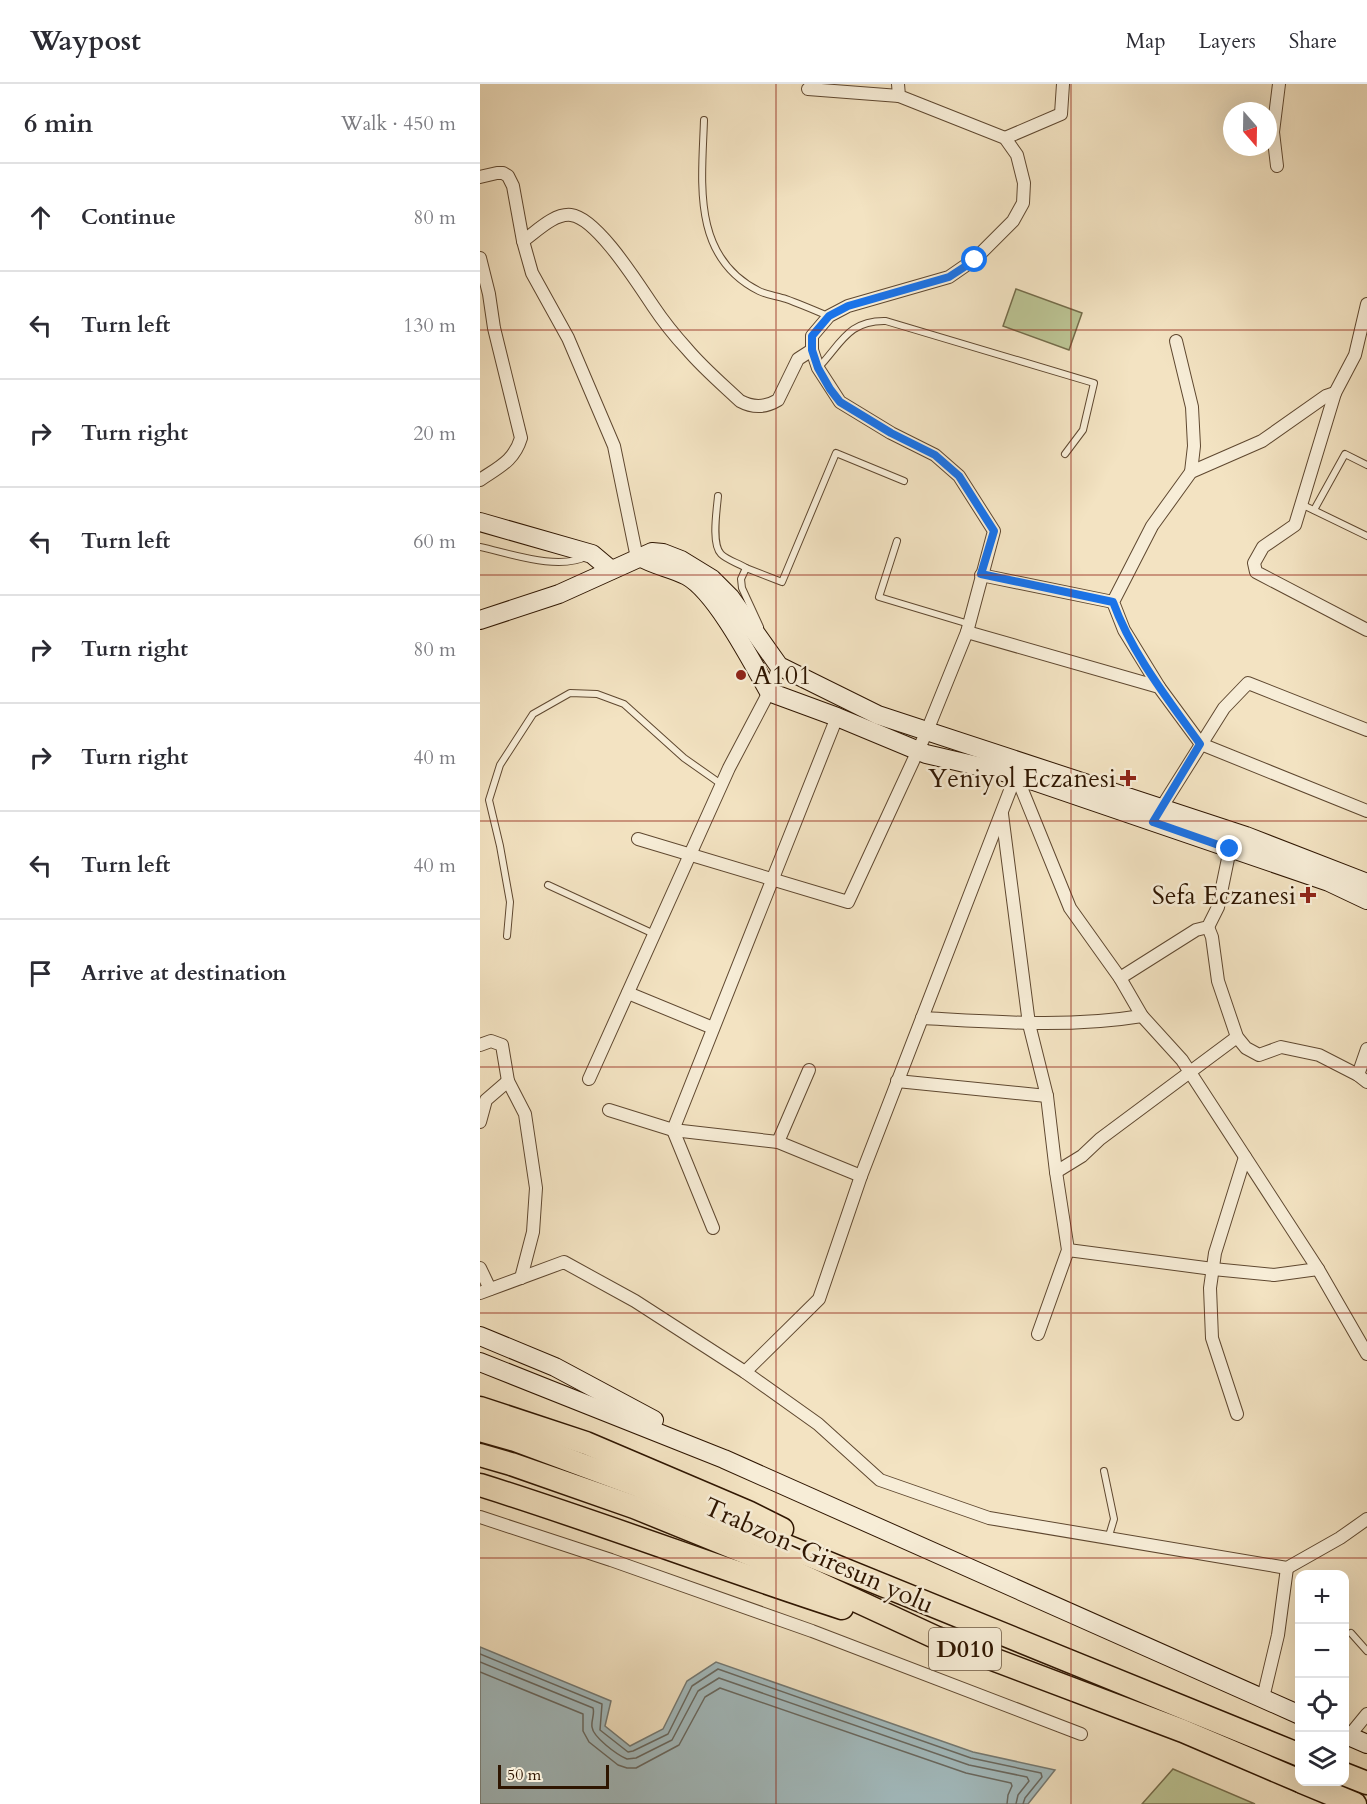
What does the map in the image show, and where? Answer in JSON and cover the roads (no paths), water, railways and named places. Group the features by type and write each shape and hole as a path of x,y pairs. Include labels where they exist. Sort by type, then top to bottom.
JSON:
{"highway":[{"path":"480,1408 586,1443 748,1512 953,1613"},
{"name":"Trabzon-Giresun yolu","path":"480,1430 515,1440 937,1638 1184,1731 1295,1779"},
{"name":"Trabzon-Giresun yolu","path":"480,1455 637,1496 953,1613 1295,1753"},
{"path":"480,1485 582,1517 732,1573 937,1638"},
{"path":"1349,1776 1367,1783"},
{"name":"Trabzon-Giresun yolu","path":"1312,1786 1355,1804"}],"street":[{"path":"1005,138 1061,114 1063,84"},
{"path":"1277,166 1272,132 1279,84"},
{"path":"638,839 691,853 848,902 927,731 968,628 994,531 959,476 935,455 891,433 840,402 818,368 812,350 812,336 829,316 848,306 949,277 975,260 1013,221 1023,203 1023,183 1017,155 1005,138 899,90 808,89"},
{"path":"480,177 497,173 508,176 513,186 523,241 532,273 568,338 614,446 639,557 651,564 689,577 704,590 739,640 769,692 918,750 1157,815 1246,836 1367,883"},
{"path":"523,241 547,223 561,216 572,215 584,220 625,262 653,306 687,350 747,405 762,407 778,400 798,359 812,350"},
{"path":"480,258 494,328 521,438 517,451 509,460 480,480"},
{"path":"1367,304 1355,355 1335,393 1295,525 1263,548 1254,563 1256,572 1367,630"},
{"path":"1176,341 1192,407 1194,446 1191,472 1152,526 1113,602 1124,630 1200,744 1367,811"},
{"path":"1191,472 1262,441 1326,396 1335,393"},
{"path":"480,522 592,554 611,570"},
{"path":"480,620 560,594 652,552 663,553 700,570 712,579 730,597 779,666 878,715 1157,815 1230,849 1329,882 1367,900"},
{"path":"981,574 1113,602"},
{"path":"968,628 1160,687"},
{"path":"589,1079 722,784 769,692 779,666"},
{"path":"1157,815 1224,708 1248,683 1367,729"},
{"path":"713,1228 673,1130 837,717"},
{"path":"745,1372 819,1299 861,1176 1016,775"},
{"path":"1016,775 1070,908 1120,978 1142,1016 1191,1072 1318,1269 1367,1354"},
{"path":"1002,812 1029,1024 1047,1096 1068,1250 1038,1334"},
{"path":"1230,849 1218,907 1208,927 1212,937 1218,981 1237,1037 1246,1048 1259,1055 1281,1047 1318,1055 1362,1078 1367,1049"},
{"path":"1120,978 1196,930 1208,927"},
{"path":"628,993 713,1028"},
{"path":"922,1018 1029,1024 1106,1022 1142,1016"},
{"path":"1056,1172 1082,1156 1100,1139 1237,1037"},
{"path":"480,1045 491,1041 502,1045 508,1081 525,1114 536,1188 532,1232 521,1278"},
{"path":"778,1142 809,1070"},
{"path":"480,1122 486,1100 508,1081"},
{"path":"897,1081 1047,1096"},
{"path":"609,1110 673,1130 778,1142 861,1176"},
{"path":"1237,1414 1212,1338 1209,1288 1215,1253 1245,1157"},
{"path":"1068,1250 1274,1275 1318,1269"},
{"path":"480,1268 485,1291 564,1262 635,1300 745,1372 818,1424 879,1480 989,1518 1287,1568 1340,1538 1367,1519"},
{"path":"480,1336 555,1366 724,1459"},
{"path":"480,1362 724,1459 1295,1712"},
{"path":"480,1517 611,1560 812,1631 1081,1734"},
{"path":"1263,1698 1278,1635 1287,1568"},
{"path":"1349,1733 1367,1714"},
{"path":"1349,1736 1367,1744"}],"lane":[{"path":"704,120 703,210 708,232 720,255 737,276 760,292 829,316"},
{"path":"818,368 856,327 875,321 886,321 1094,383 1083,430 1065,454"},
{"path":"718,496 716,534 717,548 721,554 746,568 782,582 836,453 904,481"},
{"path":"1314,510 1345,454 1367,465"},
{"path":"1301,504 1367,536"},
{"path":"897,541 879,597 968,628"},
{"path":"480,548 553,562 571,563 592,554"},
{"path":"746,568 741,579 742,588 763,632 779,658 779,666"},
{"path":"507,936 510,902 489,800 500,765 533,714 570,693 597,694 624,704 684,758 722,784"},
{"path":"548,885 654,934"},
{"path":"1104,1471 1114,1519 1108,1539"},
{"path":"1351,1633 1367,1651"}],"water":[{"path":"480,1647 611,1701 605,1726 630,1746 663,1729 687,1681 716,1662 973,1752 1055,1770 1028,1804 480,1804"}],"place":[{"name":"A101","path":"741,675"},
{"name":"Yeniyol Eczanesi","path":"1128,778"},
{"name":"Sefa Eczanesi","path":"1308,895"}]}
